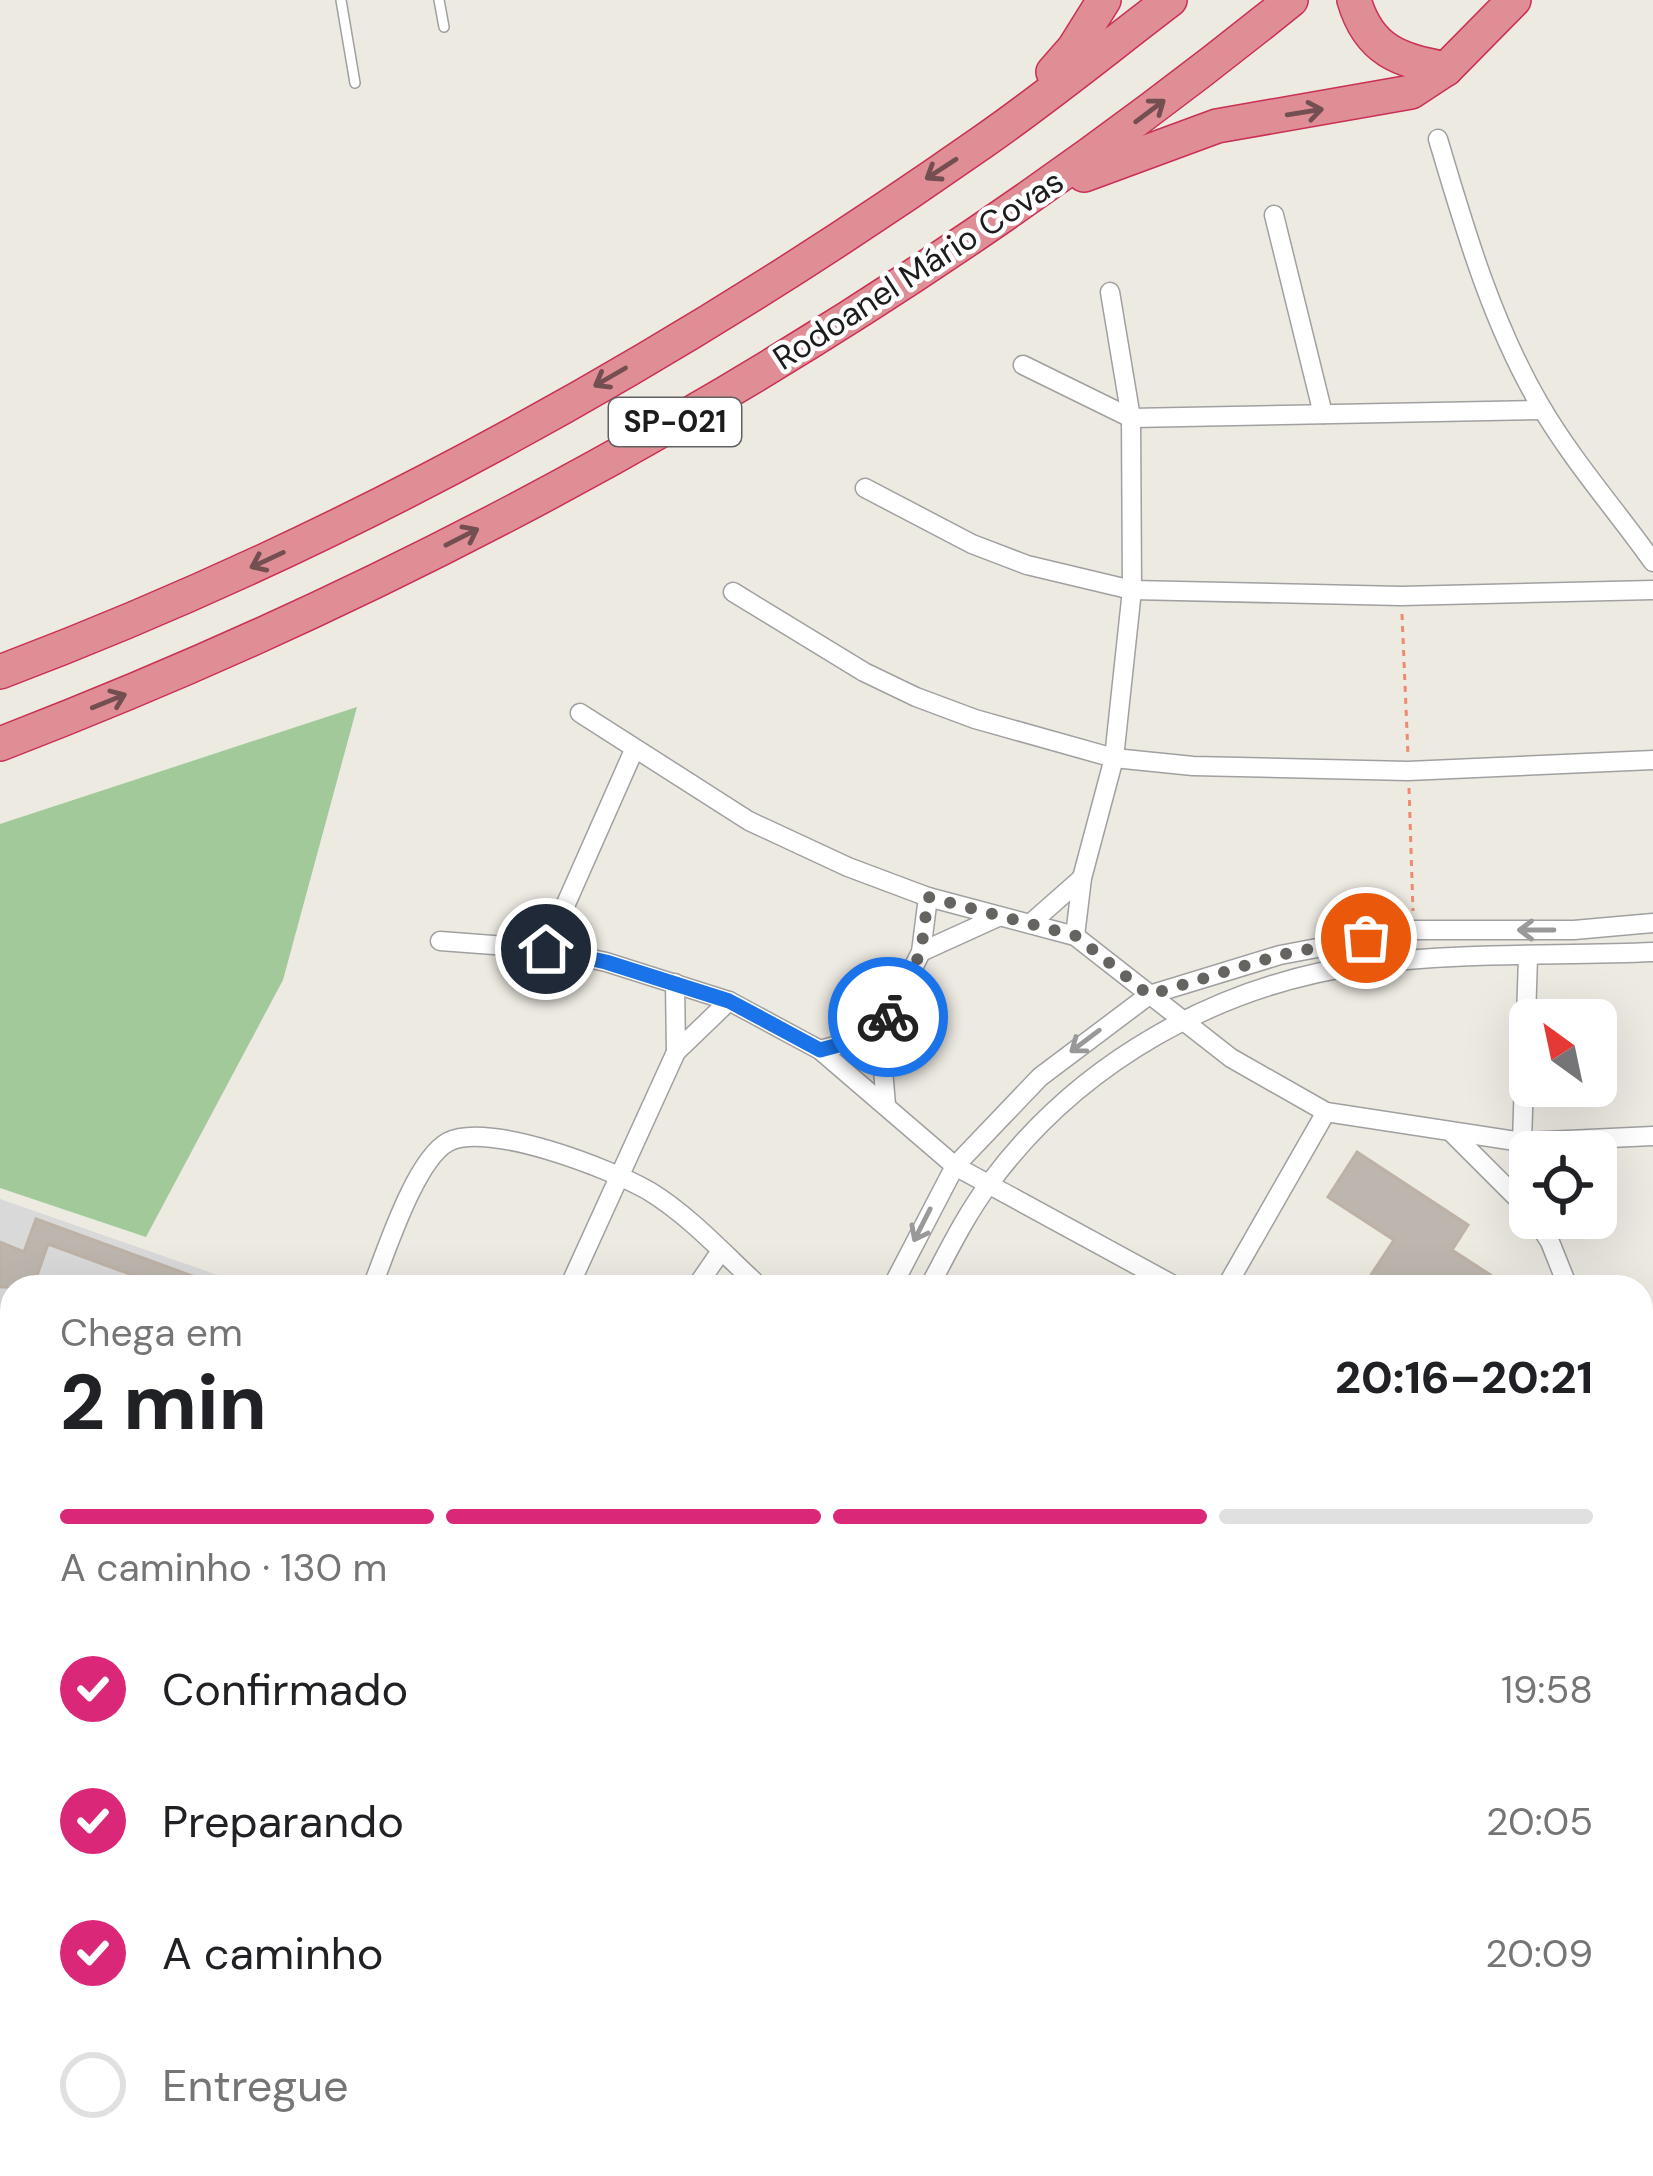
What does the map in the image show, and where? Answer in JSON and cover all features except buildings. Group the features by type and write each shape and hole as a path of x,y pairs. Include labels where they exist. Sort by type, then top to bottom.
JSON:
{"highway":[{"path":"982,142 1050,76 1104,0"},
{"name":"SP-021","path":"0,673 190,597 490,446 673,340 982,142 1170,0"},
{"name":"Rodoanel Mário Covas","path":"0,744 344,598 529,503 761,373 1034,196 1292,0"},
{"path":"1354,0 1364,24 1382,47 1396,57 1446,69"},
{"path":"1034,196 1217,126 1412,92 1446,69 1514,0"}],"street":[{"path":"1438,140 1493,309 1543,410 1653,562"},
{"path":"1274,215 1323,414"},
{"path":"1076,936 1082,878 1114,758 1132,590 1131,418 1110,292"},
{"path":"1023,364 1131,418 1543,410"},
{"path":"865,488 1008,558 1132,590 1401,596 1653,590"},
{"path":"733,592 864,672 916,697 975,719 1114,758 1193,766 1408,771 1653,760"},
{"path":"580,713 749,821 848,867 928,897 1076,936 1257,1076 1326,1112 1509,1142"},
{"path":"546,949 634,750"},
{"path":"1031,923 1082,878"},
{"path":"886,1105 880,1034 921,952 928,897"},
{"path":"921,952 998,917"},
{"path":"898,1275 956,1166 1040,1077 1149,995 1280,955 1414,930 1574,930 1653,923"},
{"path":"440,940 546,949 729,1001 820,1050 956,1166 1156,1275"},
{"path":"936,1275 989,1183 1076,1088 1184,1022 1243,997 1363,965 1416,959 1653,952"},
{"path":"1528,957 1534,1131"},
{"path":"674,983 676,1052"},
{"path":"574,1275 676,1052 729,1001"},
{"path":"820,1050 880,1034"},
{"path":"1233,1275 1326,1112"},
{"path":"1453,1134 1509,1185"},
{"path":"1617,1139 1653,1136"},
{"path":"376,1275 431,1157 446,1143 488,1138 524,1143 621,1177 652,1193 747,1275"},
{"path":"1548,1239 1563,1275"},
{"path":"705,1275 721,1251"}],"lane":[{"path":"341,0 355,83"},
{"path":"439,0 444,28"}],"shaded area":[{"path":"0,1199 218,1275 0,1275"}],"green space":[{"path":"357,707 283,980 146,1237 0,1188 0,824"}],"way so far":[{"path":"888,1017 921,952 928,897 1076,936 1149,995 1280,955 1366,938"}],"route":[{"path":"546,949 606,962 729,1001 820,1050 880,1034 888,1017"}]}
